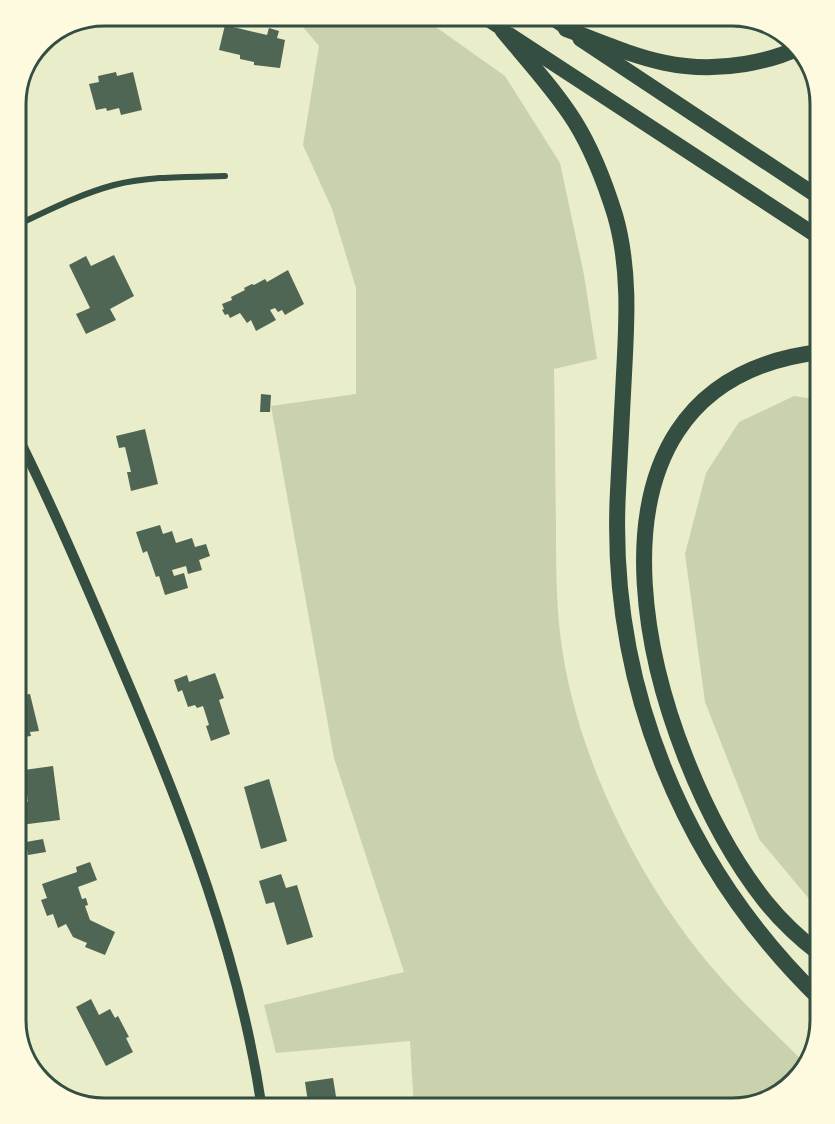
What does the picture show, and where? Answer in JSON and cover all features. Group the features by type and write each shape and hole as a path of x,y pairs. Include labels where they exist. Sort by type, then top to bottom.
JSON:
{"highway":[{"path":"566,29 638,57 672,66 705,68 751,63 789,51"},
{"path":"503,31 563,105 584,138 607,190 621,242 627,292 617,501 618,559 623,621 644,713 675,795 716,872 766,941 810,989"},
{"path":"810,353 792,355 764,363 720,387 702,402 681,427 659,466 651,492 644,540 645,597 656,664 676,734 698,788 728,844 764,899 795,933 810,946"}],"main road":[{"path":"496,26 810,231"},
{"path":"562,26 810,191"}],"street":[{"path":"26,221 71,200 114,185 151,178 225,176"},
{"path":"26,453 77,563 185,822 226,943 246,1022 260,1098"}],"green space":[{"path":"302,26 435,26 505,76 560,163 584,275 597,359 554,369 557,592 560,633 567,677 578,721 593,765 633,851 656,891 682,929 720,977 800,1058 783,1079 761,1093 741,1098 413,1098 410,1041 276,1053 264,1005 404,972 334,758 271,406 356,394 356,288 332,209 303,145 319,46"},
{"path":"794,396 810,398 810,900 759,839 705,702 685,554 706,473 739,422"}],"building":[{"path":"225,26 267,35 269,28 279,31 277,38 285,40 280,68 254,65 254,62 240,59 240,55 219,50"},
{"path":"116,72 117,76 133,72 142,110 121,115 119,108 107,111 106,108 96,110 89,84 99,82 98,76"},
{"path":"114,255 134,296 110,309 116,320 86,334 76,314 90,308 69,265 86,256 91,266"},
{"path":"288,270 304,304 285,315 282,310 278,312 275,308 270,310 276,320 256,331 251,320 247,323 240,313 230,318 228,314 225,315 222,304 232,300 231,297 252,284 265,279 267,282"},
{"path":"261,394 271,395 270,412 260,412"},
{"path":"145,429 158,484 131,491 127,472 131,472 125,447 119,448 116,436"},
{"path":"160,525 163,534 172,531 176,543 192,538 195,547 206,544 210,556 199,560 202,570 188,574 186,566 172,570 174,576 184,573 188,588 165,595 159,576 156,577 147,551 143,553 136,532"},
{"path":"215,673 224,698 219,700 230,734 211,741 203,706 188,707 182,690 178,692 174,680 187,675 189,682"},
{"path":"30,694 39,731 30,732 31,736 26,737 26,695"},
{"path":"53,766 60,820 26,824 26,802 28,802 26,770"},
{"path":"269,779 287,841 261,849 244,787"},
{"path":"43,839 46,852 28,855 26,842"},
{"path":"90,862 97,880 78,887 82,899 86,898 88,905 85,906 90,920 115,932 105,955 85,947 87,943 73,937 66,924 58,928 53,914 47,916 41,900 47,898 42,884 77,872 76,867"},
{"path":"281,874 286,888 297,885 313,937 287,945 274,902 266,904 259,881"},
{"path":"91,999 99,1015 110,1009 115,1018 118,1016 129,1037 126,1038 133,1052 106,1066 76,1007"},
{"path":"333,1078 336,1098 307,1098 305,1082"}]}
